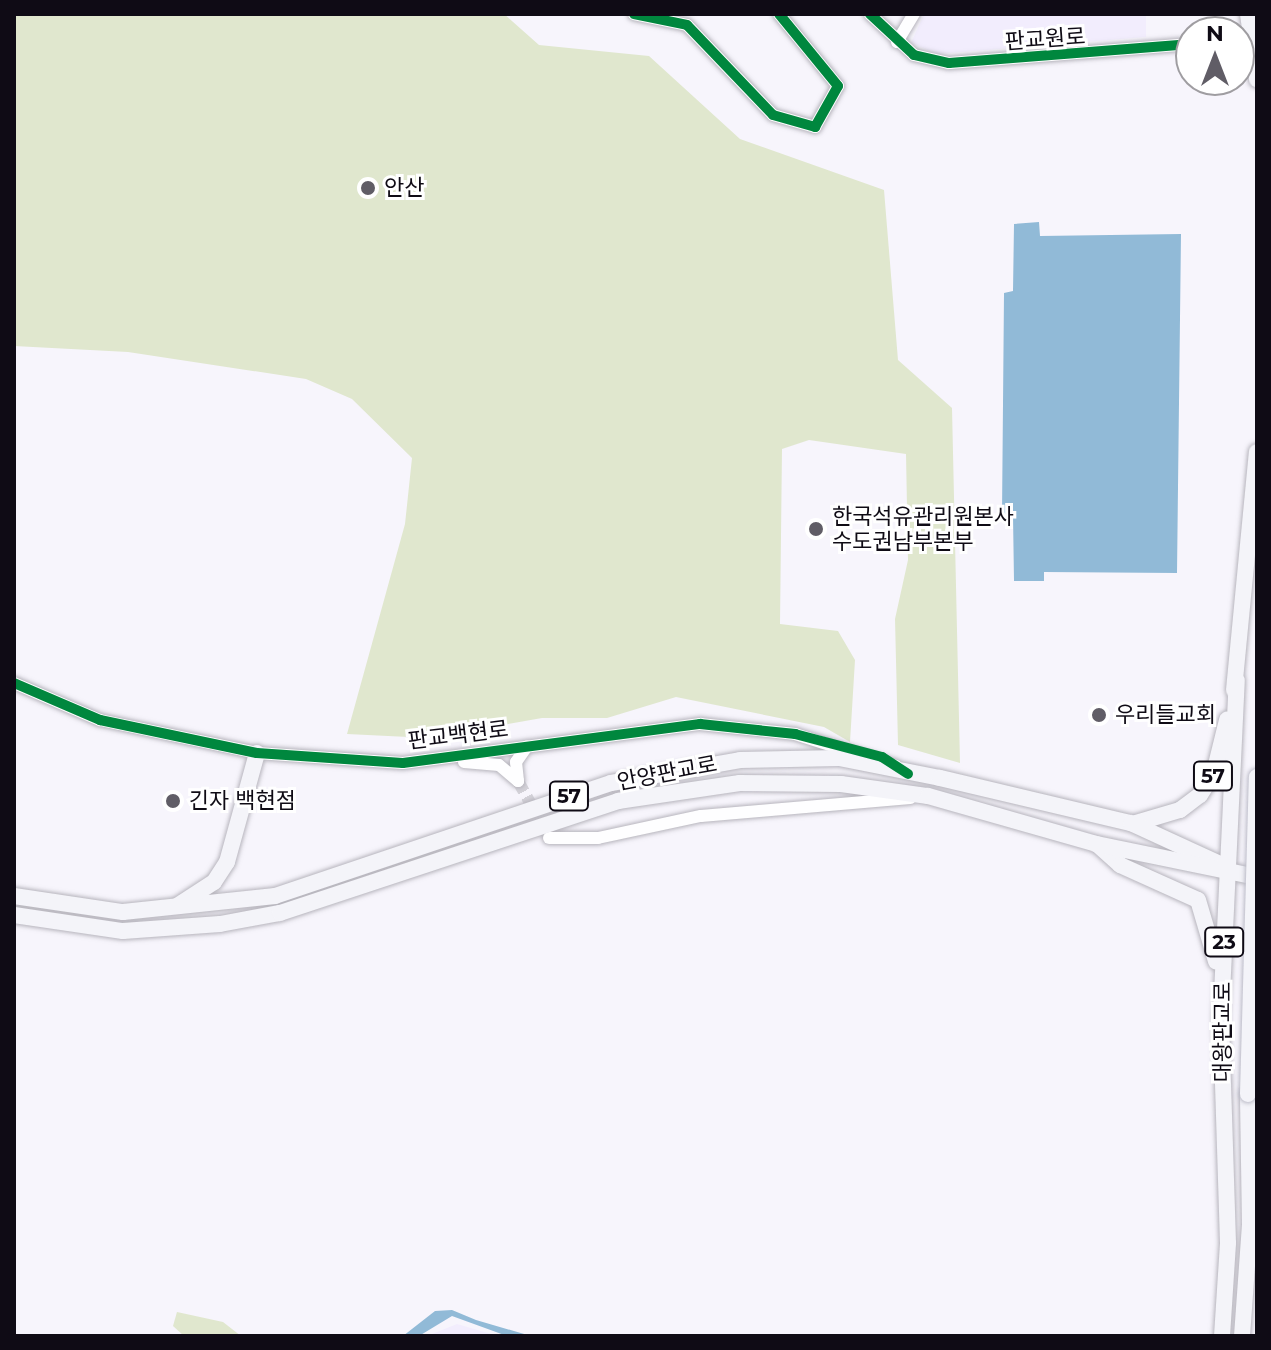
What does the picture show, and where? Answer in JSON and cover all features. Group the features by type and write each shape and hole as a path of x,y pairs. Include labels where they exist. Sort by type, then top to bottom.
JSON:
{"main road":[{"name":"57","path":"1131,823 1156,821 1200,795 1214,773 1237,680 1257,452"},
{"name":"대왕판교로","path":"1222,1336 1228,1243 1221,1015 1237,680"},
{"path":"168,911 214,882 227,862 257,753"},
{"name":"안양판교로","path":"14,896 58,908 168,911 275,896 611,783 740,760 839,758 1131,823 1226,868"},
{"name":"대왕판교로","path":"1242,1336 1257,777"},
{"name":"안양판교로","path":"14,915 123,931 220,924 280,913 618,801 740,783 841,784 928,796 1096,844 1226,868 1257,877"},
{"path":"1096,844 1120,865 1198,900 1216,952 1221,1015"}],"street":[{"path":"634,14 687,25 773,115 815,127 838,86 779,14"},
{"name":"판교원로","path":"870,14 897,42 949,63 1175,45"},
{"path":"897,42 914,14"},
{"name":"판교백현로","path":"14,683 100,720 257,753 441,760 660,726 736,725 882,757 908,774"},
{"path":"441,760 499,765 518,781 516,762 527,746"},
{"path":"549,838 598,838 701,816 928,796"}],"shaded area":[{"path":"924,14 1146,14 1146,37 937,54 911,43"},
{"path":"457,1324 498,1336 427,1336"}],"green space":[{"path":"14,14 504,14 539,45 649,56 740,139 884,190 898,360 952,408 960,763 898,745 895,619 908,560 906,454 809,440 782,449 780,624 838,631 855,660 850,742 824,727 676,697 607,718 542,718 429,738 347,734 405,524 412,458 352,399 306,379 128,352 14,346"},
{"path":"177,1312 223,1322 241,1336 184,1336 173,1326"}],"water":[{"path":"1039,222 1040,236 1181,234 1177,573 1044,572 1044,581 1014,581 1013,516 1002,514 1004,293 1013,291 1014,224"},
{"path":"452,1310 531,1336 507,1336 452,1316 419,1336 403,1336 435,1311"}],"tunnel":[{"path":"518,781 536,813"}],"cycle path":[{"path":"634,14 687,25 773,115 815,127 838,86 779,14"},
{"path":"870,14 914,55 949,63 1175,45"},
{"path":"14,683 100,720 257,753 403,763 700,724 795,734 882,757 908,774"}],"place":[{"name":"안산","path":"368,188"},
{"name":"한국석유관리원본사 수도권남부본부","path":"816,529"},
{"name":"우리들교회","path":"1099,715"},
{"name":"긴자 백현점","path":"173,801"}]}
